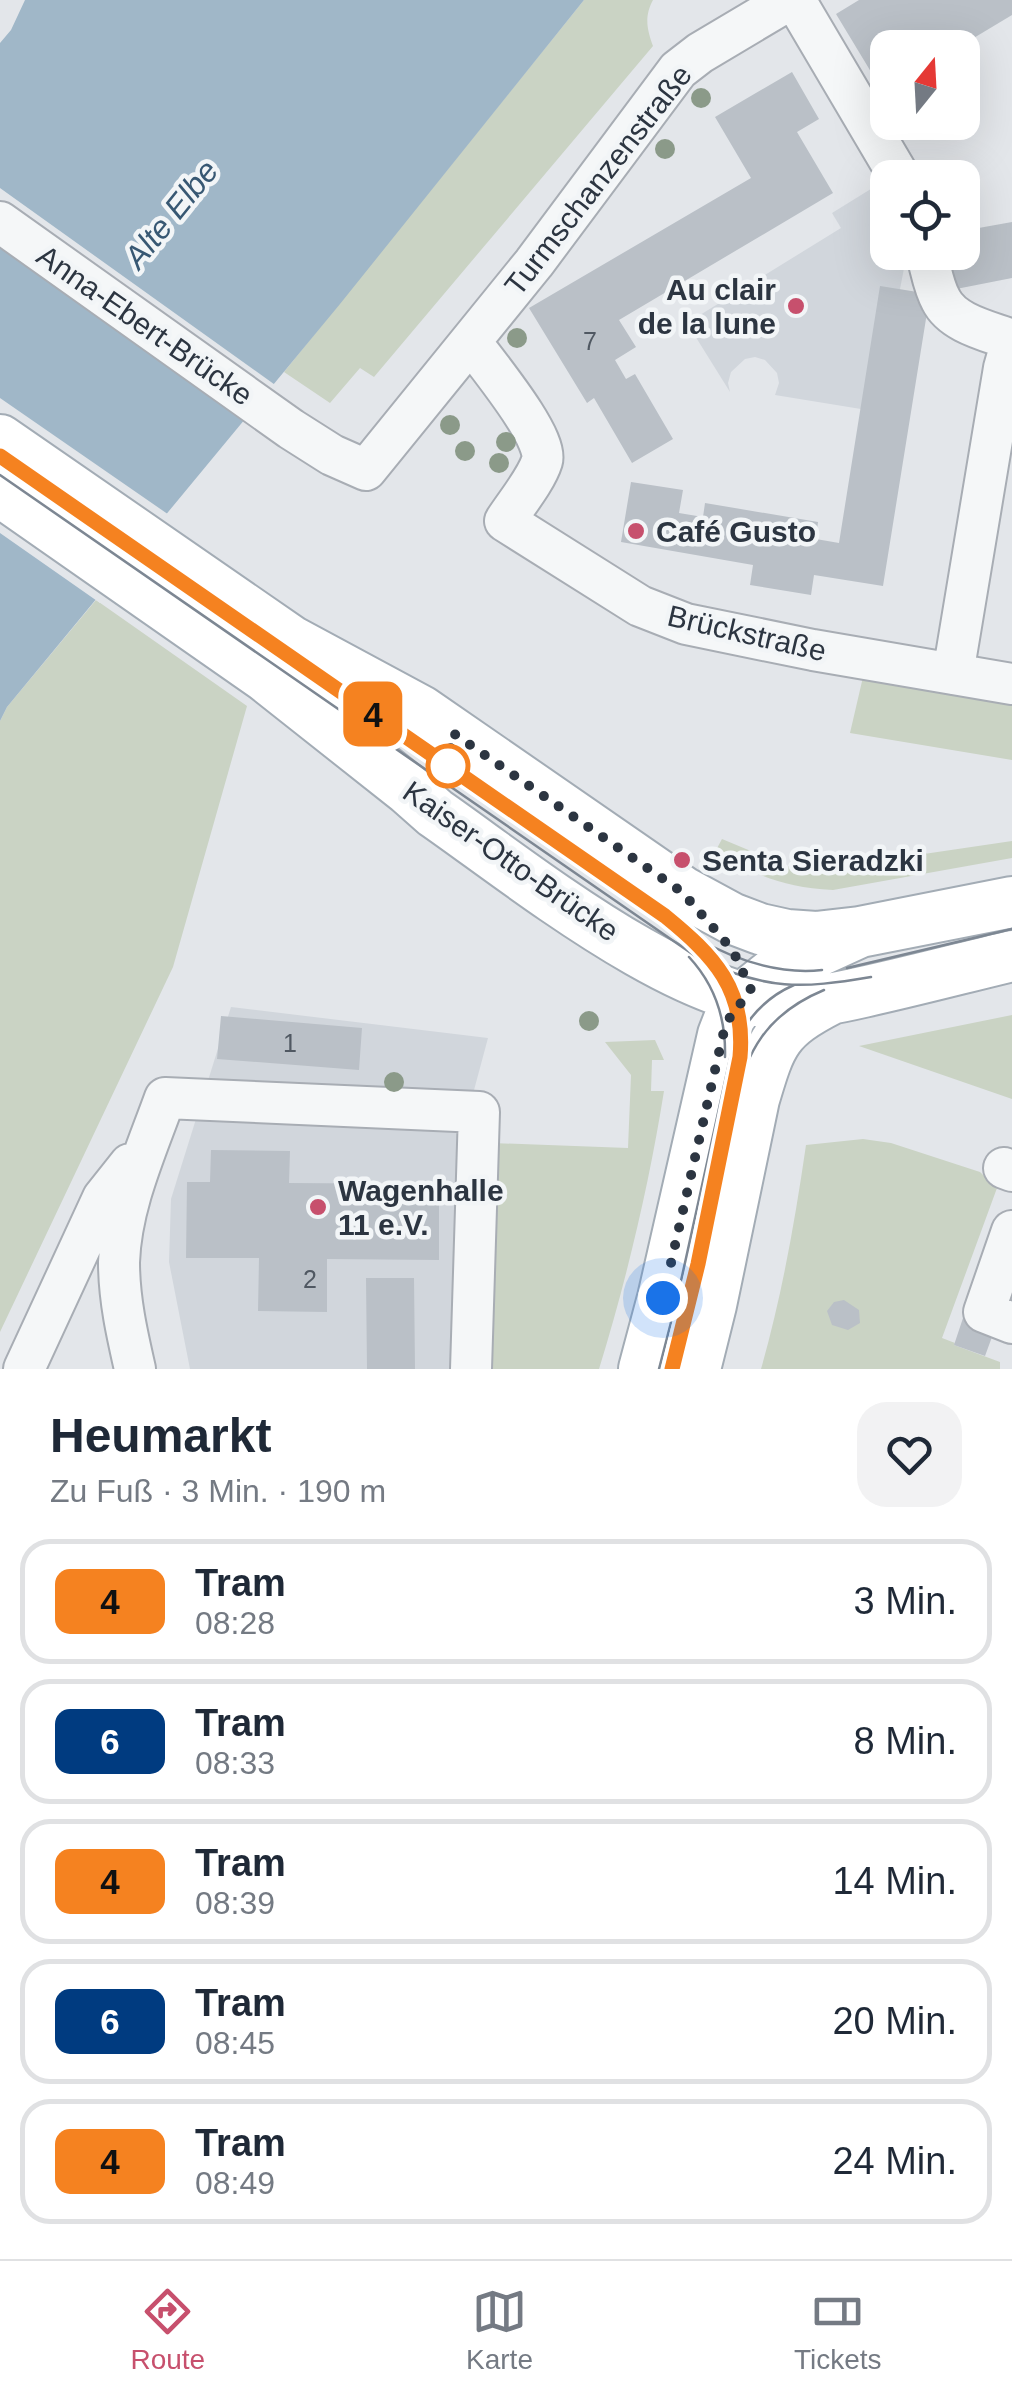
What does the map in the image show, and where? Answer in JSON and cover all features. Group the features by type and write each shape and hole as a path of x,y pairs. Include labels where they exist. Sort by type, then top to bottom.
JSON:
{"main road":[{"path":"0,440 290,642 422,711 682,892 732,918 787,935 816,937 1012,902"},
{"name":"Kaiser-Otto-Brücke","path":"0,492 265,676 435,813 610,935 674,970 746,999"},
{"path":"644,1369 663,1298 731,1095 756,1056 736,957 682,892"},
{"path":"746,999 779,969 860,932"},
{"path":"610,935 689,1002 700,1018 709,1051 731,1095 712,1305 695,1369"},
{"path":"746,999 794,1004 832,998 1012,956"},
{"path":"731,1095 801,1014 832,998"}],"street":[{"path":"792,0 889,160"},
{"name":"Turmschanzenstraße","path":"366,470 574,212 683,65 792,0"},
{"name":"Anna-Ebert-Brücke","path":"0,222 291,429 332,456 366,470"},
{"path":"931,270 939,297 949,312 1012,340 1004,368 953,674"},
{"name":"Brückstraße","path":"471,342 516,403 543,454 542,462 505,521 640,606 686,624 1012,684"},
{"path":"136,1369 121,1302 120,1245 126,1214 165,1098 479,1112 472,1369"},
{"path":"24,1369 104,1198 151,1138"},
{"path":"1012,1231 984,1312 1012,1323"}],"shaded area":[{"name":"Au clair de la lune","path":"870,190 870,270 904,270 900,289 910,417 775,395 777,373 765,360 755,357 745,359 731,372 730,392 687,323 841,228 832,213"},
{"path":"231,1007 488,1038 470,1105 457,1369 190,1369 169,1262 171,1199"}],"green space":[{"path":"584,0 653,0 647,23 653,46 374,377 360,368 330,403 284,372"},
{"path":"96,600 247,706 173,967 0,1332 0,721 7,707"},
{"path":"863,677 1012,701 1012,760 850,733"},
{"path":"722,839 787,866 829,872 1012,841 1012,858 833,890 785,883 745,868 715,852"},
{"path":"1012,1015 1012,1099 859,1046"},
{"path":"655,1040 664,1060 652,1060 651,1091 664,1091 636,1231 599,1369 490,1369 492,1143 628,1148 631,1075 605,1042"},
{"path":"863,1139 891,1143 980,1172 997,1188 942,1338 1000,1362 1000,1369 761,1369 787,1258 806,1145"}],"water":[{"name":"Alte Elbe","path":"25,0 584,0 340,304 7,707 0,721 0,43"}],"pier":[{"path":"0,188 278,387 251,421 0,243"},
{"path":"0,398 172,517 100,603 0,533"}],"building":[{"path":"859,0 1012,0 1012,15 980,34 980,30 870,30 870,70 836,14"},
{"path":"792,72 819,119 797,132 833,193 619,320 636,347 615,360 626,379 635,374 673,439 632,463 594,398 587,403 529,308 751,178 715,117"},
{"path":"1012,222 1012,278 951,290 947,270 980,270 980,228"},
{"path":"880,286 930,294 883,586 814,575 811,595 750,585 753,565 621,542 631,482 683,490 679,513 703,517 705,503 818,522 816,539 839,543"},
{"path":"221,1016 362,1028 359,1070 217,1059"},
{"path":"211,1150 290,1151 289,1183 439,1184 439,1260 327,1259 327,1312 258,1311 259,1258 186,1258 187,1182 210,1182"},
{"path":"366,1278 414,1278 415,1369 367,1369"},
{"path":"844,1300 859,1310 860,1323 848,1330 832,1325 827,1311 834,1302"},
{"path":"964,1315 996,1326 985,1356 954,1345"}],"tram line":[{"path":"0,456 694,937 756,964 788,970 822,970"},
{"name":"4","path":"0,456 665,916 708,953 729,986 736,1007 741,1031 740,1057 698,1264 672,1369"},
{"path":"0,475 701,960 746,977 784,984 824,984 871,977"},
{"path":"847,968 1012,929"},
{"path":"689,957 706,979 717,1004 725,1057"},
{"path":"718,966 732,993 741,1037"},
{"path":"659,1369 731,1054 756,1013 794,985"},
{"path":"731,1110 744,1070 762,1037 787,1011 824,990"}],"place":[{"name":"Au clair de la lune","path":"796,306"},
{"name":"Café Gusto","path":"636,531"},
{"name":"Senta Sieradzki","path":"682,860"},
{"name":"Wagenhalle 11 e.V.","path":"318,1207"}],"route":[{"path":"448,766 453,733 677,888 724,940 751,990 730,1017 723,1035 663,1298"}]}
